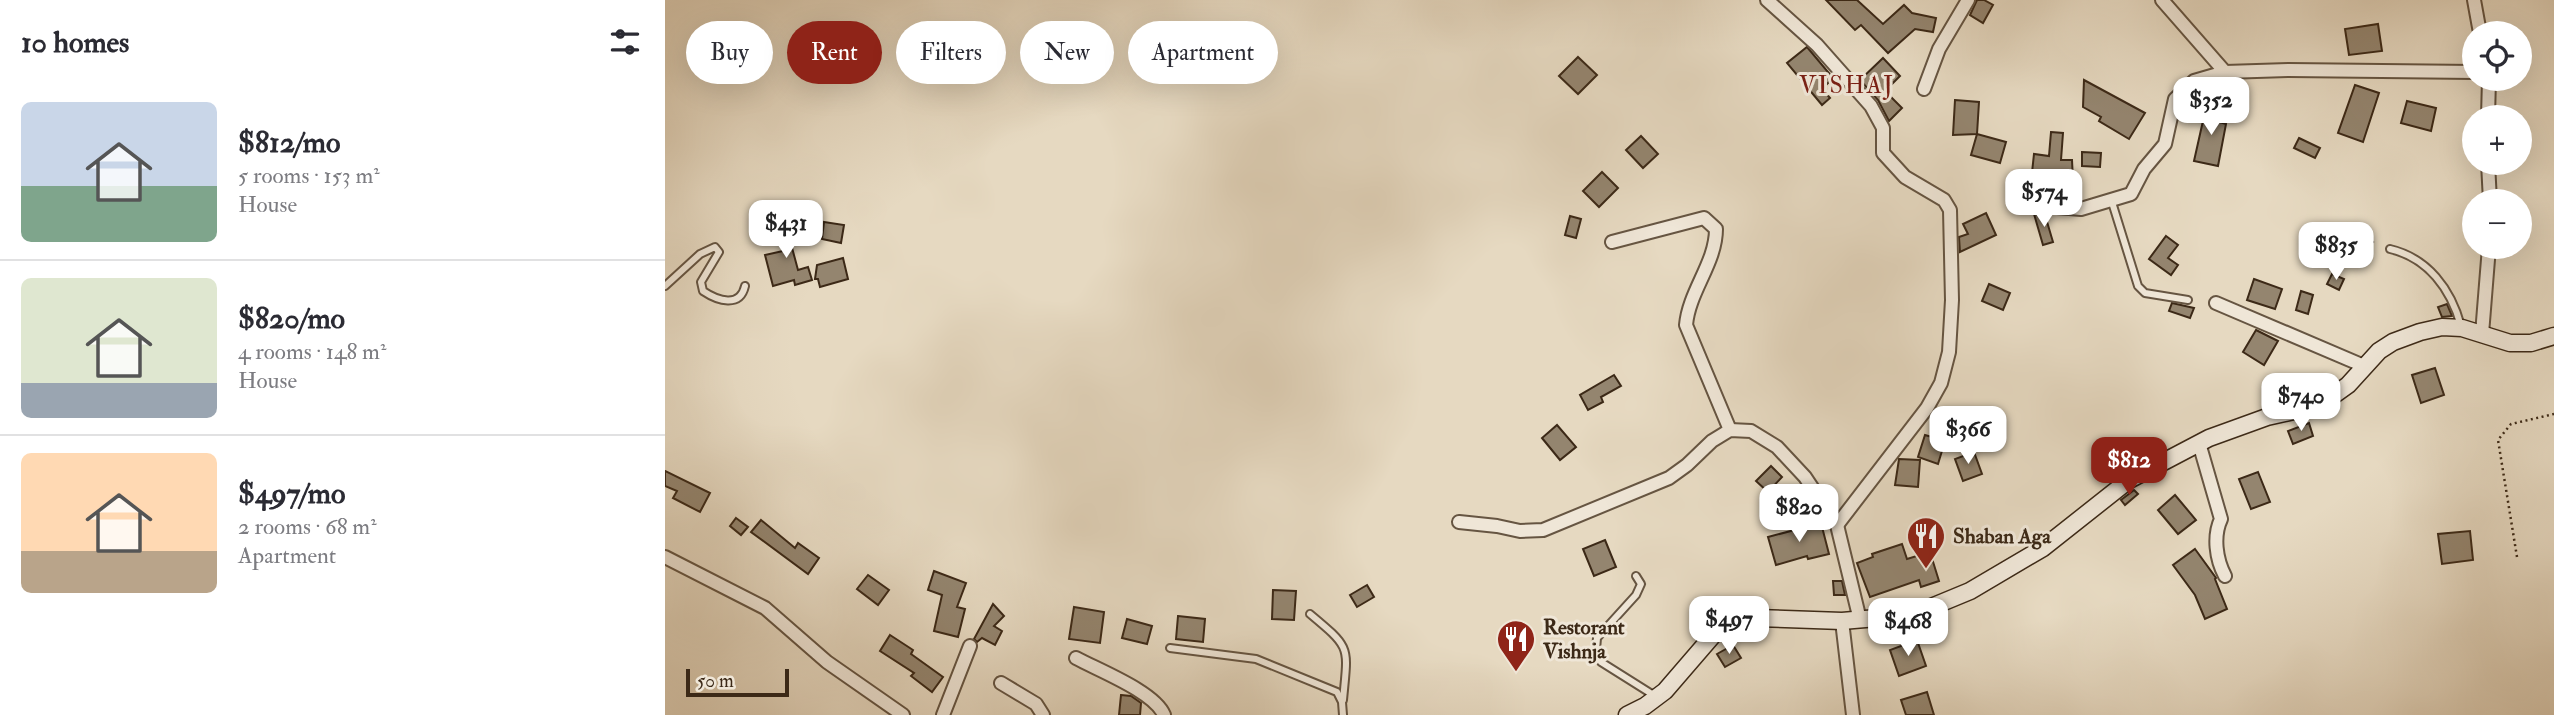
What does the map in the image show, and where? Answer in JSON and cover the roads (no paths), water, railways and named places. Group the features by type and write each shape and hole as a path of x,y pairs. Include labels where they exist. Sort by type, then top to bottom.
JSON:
{"main road":[{"path":"1627,715 1657,697 1715,633 1733,621 1756,618 1842,621 1912,615 1970,591 2043,548 2129,480 2199,443 2267,417 2303,410 2327,400 2348,385 2379,351 2393,342 2442,327 2462,328 2510,343 2531,342 2554,336"}],"street":[{"path":"1767,0 1817,45 1871,106 1883,128 1883,153 1905,177 1944,200 1950,210 1952,300 1949,352 1941,383 1927,408 1837,524"},
{"path":"1924,89 1939,49 1968,0"},
{"path":"2162,0 2225,72"},
{"path":"2473,0 2477,21"},
{"path":"2020,200 2032,205 2081,209 2131,194 2144,169 2165,144 2175,99 2195,81 2225,72 2462,72"},
{"path":"1612,242 1704,218 1716,229 1716,243 1688,309 1686,326 1731,430"},
{"path":"2482,334 2488,259"},
{"path":"2216,303 2364,366"},
{"path":"1459,522 1520,531 1543,530 1669,478 1687,465 1712,440 1731,430 1751,432 1777,447 1805,477 1837,524 1860,620"},
{"path":"2199,443 2221,519 2215,531 2225,576"},
{"path":"665,557 765,608 827,662 903,715"},
{"path":"1842,621 1853,715"},
{"path":"943,715 970,646"},
{"path":"1076,658 1150,698 1164,715"},
{"path":"1001,683 1036,704 1043,715"}],"lane":[{"path":"2112,199 2138,286 2145,293 2188,300"},
{"path":"665,286 700,254 715,247 719,252 702,282 703,291 727,300 738,299 743,295 745,286"},
{"path":"2390,249 2410,254 2434,274 2455,302 2462,328"},
{"path":"1636,576 1641,584 1636,595 1597,638 1596,650 1601,662 1657,697"},
{"path":"1310,614 1338,638 1345,648 1343,715"},
{"path":"1170,648 1256,659 1337,692 1342,702"}],"place":[{"name":"Shaban Aga","path":"1926,570"},
{"name":"Restorant Vishnja","path":"1516,673"}],"district":[{"name":"VISHAJ","path":"1847,85"}]}
